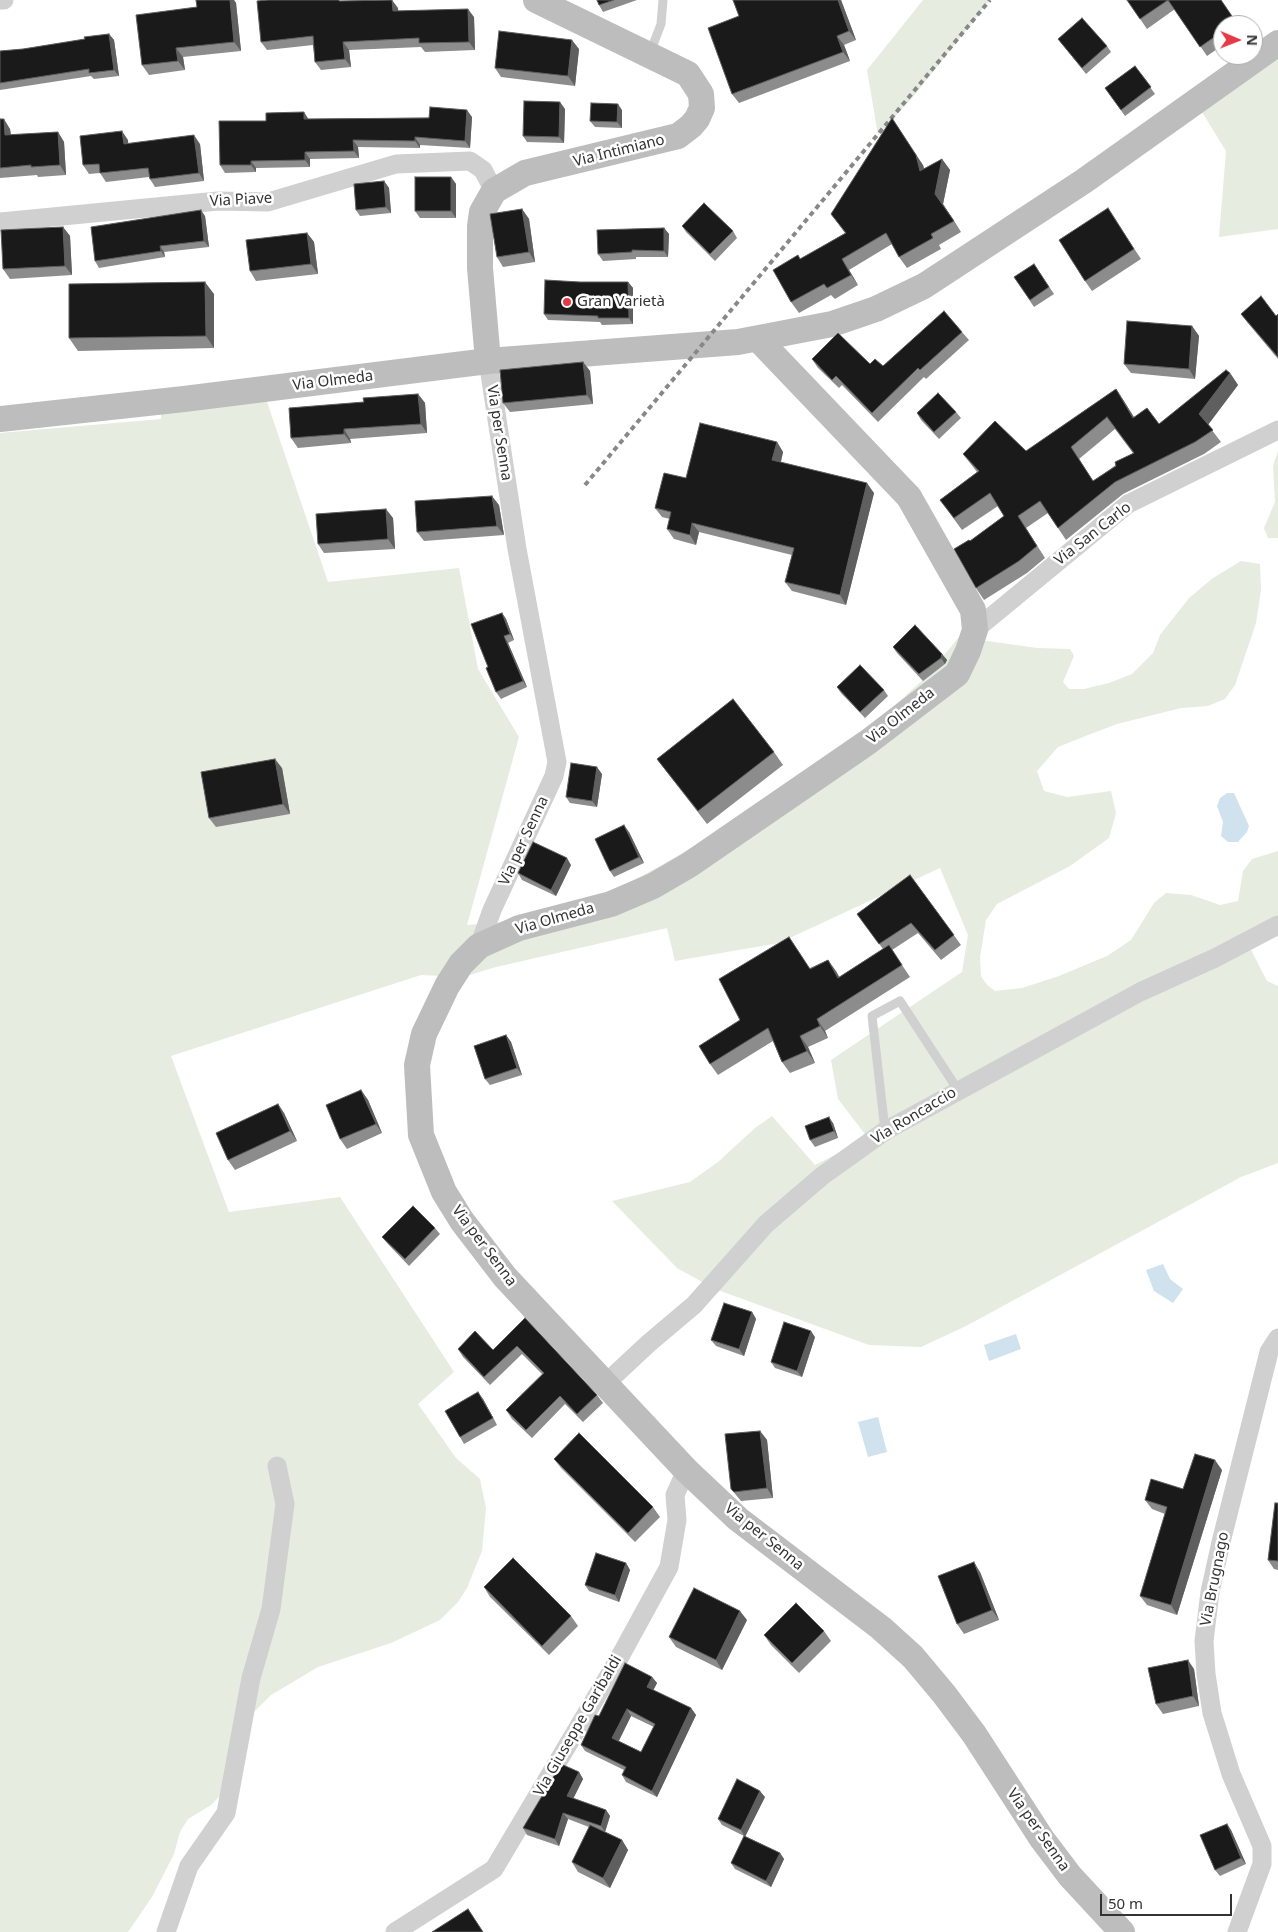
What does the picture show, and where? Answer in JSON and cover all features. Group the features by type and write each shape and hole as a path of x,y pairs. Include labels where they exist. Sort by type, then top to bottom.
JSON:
{"street":[{"name":"Via Intimiano","path":"494,191 524,174 671,138 686,132 697,119 702,108 699,87 688,74 536,0"},
{"name":"Via Olmeda","path":"0,420 488,361 748,341 832,324 876,309 924,286 1084,180 1278,43"},
{"name":"Via Piave","path":"0,222 218,201 268,202 396,164 470,161 483,170 494,191"},
{"path":"488,361 480,268 480,226 482,212 494,191"},
{"path":"748,341 909,497 973,610 975,630"},
{"name":"Via per Senna","path":"488,361 517,549 557,762 554,776 492,910 479,946 460,964 424,1034 417,1065 420,1135 444,1192 462,1221 533,1314 605,1384 686,1470 738,1519 881,1628 913,1658 944,1694 974,1734 1042,1839 1070,1876 1122,1932"},
{"name":"Via San Carlo","path":"975,630 1128,504 1278,430"},
{"name":"Via Olmeda","path":"479,946 519,928 611,904 653,886 688,865 868,742 956,674 975,630"},
{"name":"Via Roncaccio","path":"605,1384 694,1305 766,1224 822,1176 885,1131 1140,992 1215,958 1278,925"},
{"name":"Via Brugnago","path":"1237,1932 1262,1864 1262,1846 1231,1774 1212,1713 1206,1674 1204,1641 1210,1592 1221,1542 1269,1352 1278,1338"},
{"path":"166,1932 189,1866 226,1813 251,1678 271,1609 285,1504 278,1466"},
{"name":"Via Giuseppe Garibaldi","path":"395,1932 494,1870 616,1662 669,1567 677,1520 675,1495 686,1470"}],"lane":[{"path":"650,54 661,24 663,0"},
{"path":"885,1131 872,1016 900,1001 958,1090"}],"shaded area":[{"path":"923,0 990,0 913,97 878,135 867,70"},
{"path":"1278,56 1278,229 1219,237 1226,151 1199,107"},
{"path":"266,399 328,582 459,568 478,669 519,737 467,925 518,921 612,892 725,828 860,737 926,677 959,637 1037,648 1070,649 1074,656 1063,682 1069,689 1084,689 1109,683 1132,674 1153,653 1160,635 1189,598 1213,578 1241,561 1260,564 1261,590 1256,623 1235,685 1225,699 1208,706 1181,708 1117,724 1088,735 1058,747 1037,771 1044,791 1067,797 1111,791 1116,813 1109,838 1070,866 997,904 986,920 980,957 981,976 987,985 995,991 1022,988 1059,976 1107,956 1131,940 1154,903 1166,893 1191,895 1220,905 1238,901 1243,871 1252,859 1278,851 1278,936 1249,946 1267,981 1278,986 1278,1163 1241,1177 966,1326 921,1347 869,1345 715,1289 677,1268 612,1201 690,1182 718,1162 755,1128 772,1116 815,1165 868,1138 838,1099 831,1060 962,972 968,935 940,868 779,943 675,961 667,928 496,967 463,977 421,975 171,1056 229,1212 340,1197 454,1372 418,1404 456,1458 480,1479 486,1508 482,1551 467,1588 458,1602 440,1620 391,1643 318,1667 271,1695 254,1712 224,1792 211,1805 188,1819 180,1832 174,1854 152,1897 128,1932 0,1932 0,433 161,419 161,411"},
{"path":"1278,451 1278,538 1268,538 1264,528 1275,502 1273,466"}],"water":[{"path":"1227,793 1234,793 1249,826 1247,832 1238,842 1228,842 1221,836 1223,822 1217,806 1220,798"},
{"path":"1163,1264 1170,1279 1183,1289 1173,1303 1154,1291 1146,1270"},
{"path":"1016,1334 1021,1349 989,1361 984,1345"},
{"path":"878,1417 887,1452 868,1457 858,1422"}],"building":[{"path":"196,0 230,0 234,42 176,48 178,61 142,65 136,15 197,7"},
{"path":"392,0 393,11 468,9 469,42 419,43 419,38 343,42 345,59 315,62 313,36 261,42 257,1"},
{"path":"597,0 614,0 599,5"},
{"path":"733,0 838,0 849,31 837,36 843,52 732,94 708,28 739,16"},
{"path":"1127,0 1168,0 1140,19"},
{"path":"1168,0 1221,0 1231,15 1213,15 1213,38 1200,47"},
{"path":"1082,18 1107,46 1082,68 1058,39"},
{"path":"499,31 572,40 568,76 495,68"},
{"path":"109,34 114,70 89,73 89,69 0,83 0,51 23,49"},
{"path":"1135,66 1151,87 1121,110 1105,88"},
{"path":"524,101 560,102 559,137 523,136"},
{"path":"591,103 618,104 617,122 590,121"},
{"path":"430,107 467,110 465,141 415,137 415,141 353,140 354,151 305,152 305,160 251,161 251,165 220,165 219,121 266,121 266,113 304,112 304,119 429,118"},
{"path":"892,118 916,155 920,171 942,159 935,194 954,221 931,234 933,238 899,257 886,233 842,259 851,275 827,288 824,284 791,302 773,270 798,255 800,259 846,233 831,214"},
{"path":"0,119 4,119 5,135 58,132 60,165 0,168"},
{"path":"122,131 124,144 194,135 199,173 150,179 148,168 100,173 99,164 83,165 80,136"},
{"path":"415,177 451,177 451,211 415,211"},
{"path":"384,181 386,207 356,210 354,184"},
{"path":"704,203 733,231 710,254 682,226"},
{"path":"1108,208 1134,249 1085,281 1059,240"},
{"path":"522,209 529,252 497,257 490,214"},
{"path":"201,210 204,241 160,246 161,251 95,261 91,227"},
{"path":"63,227 65,266 3,269 1,230"},
{"path":"664,228 664,251 632,250 632,252 598,254 597,230"},
{"path":"307,233 311,264 250,271 246,240"},
{"path":"1034,264 1049,287 1030,300 1014,277"},
{"path":"545,280 628,282 629,318 544,314"},
{"path":"205,282 206,336 69,338 69,284"},
{"path":"1261,296 1276,316 1278,314 1278,357 1241,314"},
{"path":"944,311 962,332 920,370 918,368 872,413 836,376 832,380 812,359 838,333 870,364 875,359 883,366"},
{"path":"1127,321 1192,326 1189,369 1124,364"},
{"path":"583,362 587,395 503,403 500,370"},
{"path":"1226,370 1230,373 1199,414 1213,430 1195,442 1115,482 1058,528 1040,501 1018,516 1037,546 1019,561 976,588 954,549 970,541 1004,516 990,493 954,518 940,500 979,471 963,454 995,421 1026,451 1116,389 1133,418 1147,408 1159,424","holes":["1107,417 1134,453 1115,462 1116,466 1093,481 1071,447"]},
{"path":"938,393 956,412 934,432 917,413"},
{"path":"418,394 421,424 344,429 344,434 291,438 289,408 364,402 363,398"},
{"path":"700,423 777,442 772,460 867,483 840,595 785,582 794,548 692,523 690,535 667,529 671,512 655,508 664,473 686,478"},
{"path":"492,496 497,526 417,532 415,501"},
{"path":"386,509 388,539 318,544 316,514"},
{"path":"502,613 510,634 504,636 523,681 496,692 471,624"},
{"path":"915,625 942,654 941,658 919,674 893,647"},
{"path":"860,665 884,690 860,712 837,687"},
{"path":"733,699 774,752 698,811 657,759"},
{"path":"275,759 283,804 209,818 201,772"},
{"path":"571,763 597,767 592,801 566,797"},
{"path":"624,825 639,857 610,871 595,839"},
{"path":"533,842 567,858 551,890 518,873"},
{"path":"910,875 954,935 935,950 911,923 879,944 857,914"},
{"path":"789,937 810,969 828,960 838,978 889,945 902,965 817,1019 820,1026 800,1036 807,1051 782,1062 768,1028 710,1064 699,1046 740,1020 719,979"},
{"path":"506,1035 517,1068 485,1079 474,1046"},
{"path":"361,1090 376,1124 340,1139 326,1105"},
{"path":"278,1104 290,1131 228,1160 216,1133"},
{"path":"829,1117 834,1131 810,1140 805,1126"},
{"path":"413,1206 435,1228 405,1259 382,1237"},
{"path":"724,1303 752,1312 739,1349 711,1340"},
{"path":"525,1318 597,1395 577,1414 560,1396 526,1430 506,1410 544,1373 517,1346 484,1377 458,1349 475,1331 493,1350"},
{"path":"784,1322 811,1331 797,1371 771,1362"},
{"path":"478,1392 493,1418 460,1437 445,1411"},
{"path":"760,1431 767,1488 734,1492 731,1489 725,1434"},
{"path":"579,1433 653,1507 628,1533 554,1459"},
{"path":"1195,1454 1215,1460 1171,1605 1140,1596 1167,1507 1145,1500 1151,1479 1183,1489"},
{"path":"1275,1503 1278,1503 1278,1561 1268,1560"},
{"path":"596,1553 626,1563 615,1595 585,1585"},
{"path":"513,1558 571,1616 542,1646 484,1587"},
{"path":"974,1562 992,1610 957,1624 938,1576"},
{"path":"694,1588 740,1611 716,1660 669,1637"},
{"path":"796,1603 824,1631 792,1663 764,1635"},
{"path":"1188,1660 1193,1696 1156,1704 1148,1668"},
{"path":"625,1663 652,1677 647,1687 691,1708 652,1791 622,1775 626,1767 581,1745 595,1715 599,1716","holes":["627,1709 655,1724 641,1752 612,1738"]},
{"path":"561,1764 579,1772 567,1796 606,1810 601,1826 563,1813 555,1839 523,1828"},
{"path":"737,1779 760,1791 741,1830 718,1819"},
{"path":"1227,1824 1241,1858 1215,1870 1200,1835"},
{"path":"590,1825 622,1840 603,1878 572,1862"},
{"path":"744,1836 780,1853 766,1881 731,1863"},
{"path":"468,1909 483,1932 432,1932"}],"railway":[{"path":"585,485 990,0"}],"place":[{"name":"Gran Varietà","path":"567,302"}]}
